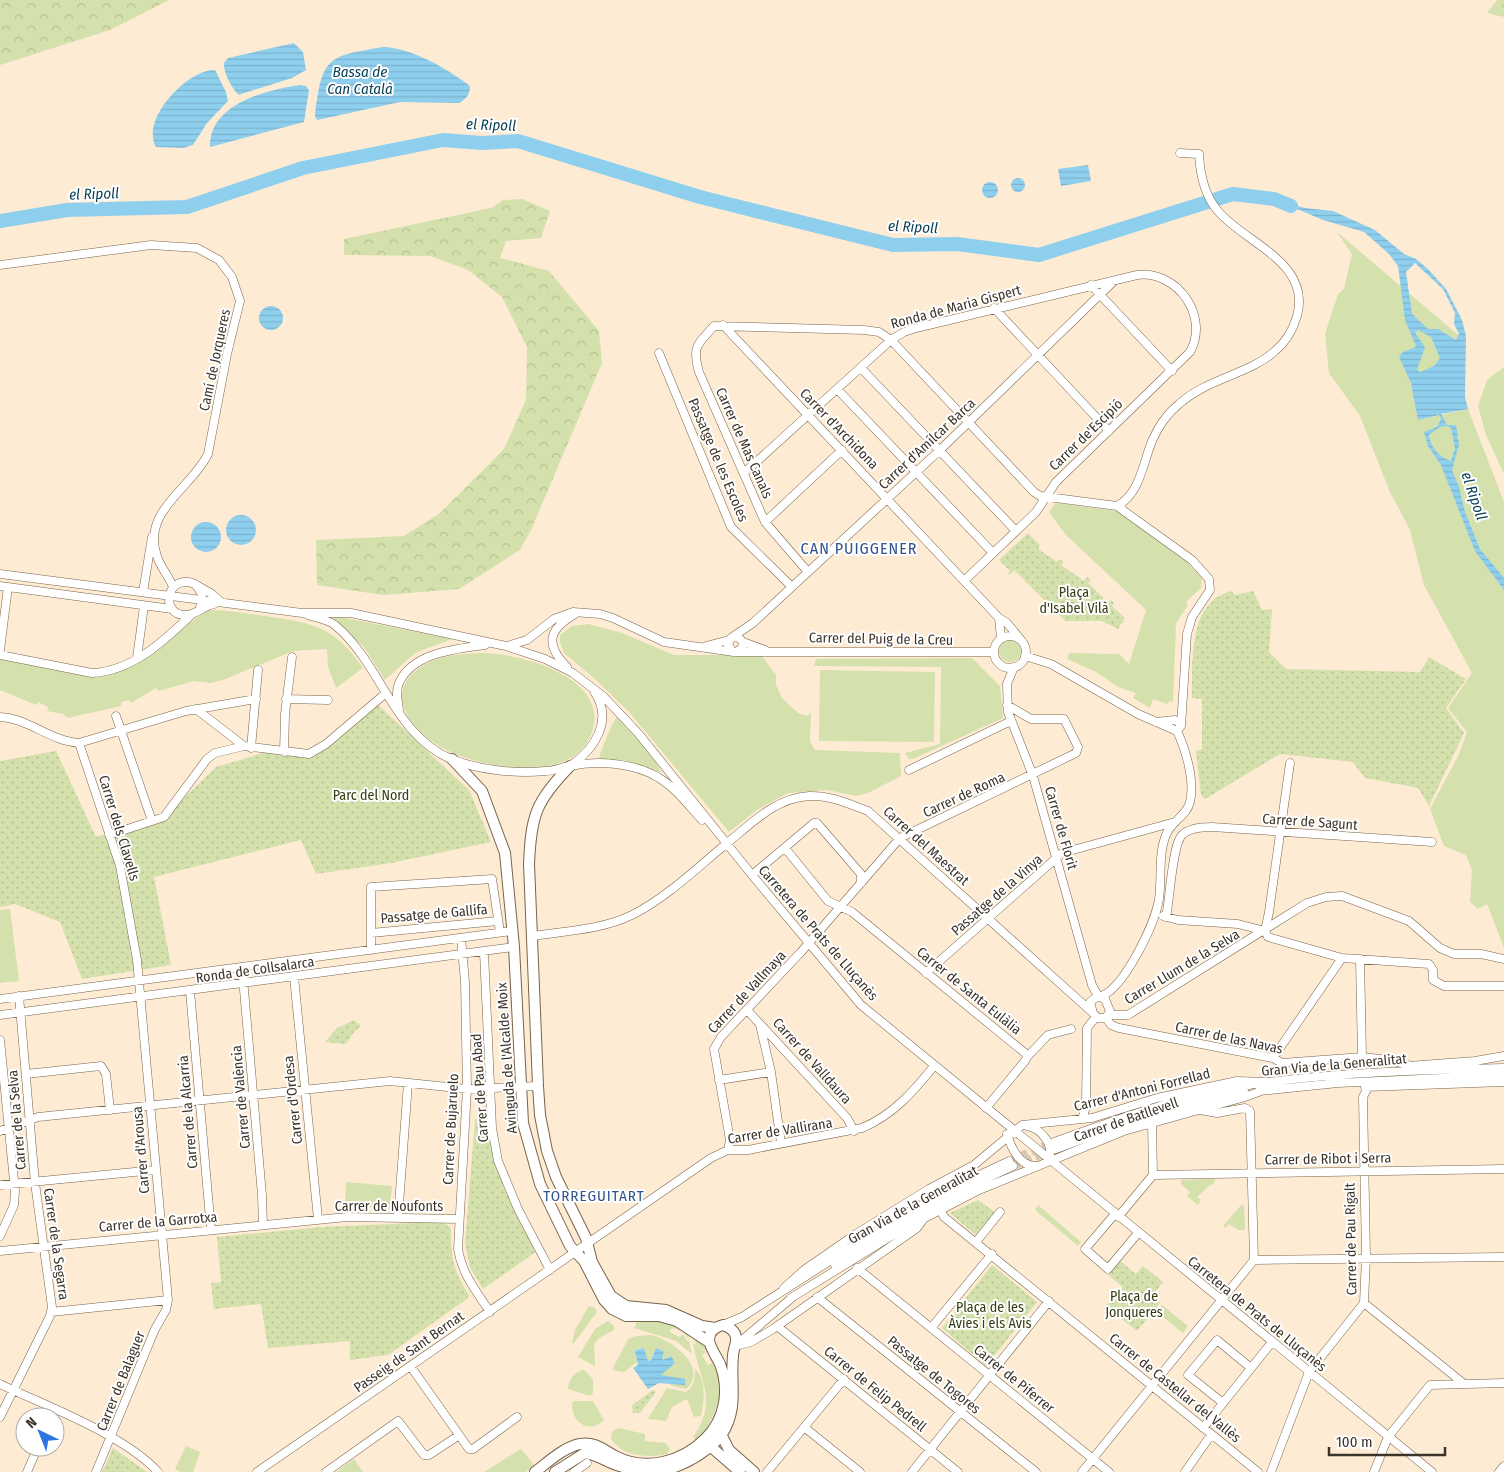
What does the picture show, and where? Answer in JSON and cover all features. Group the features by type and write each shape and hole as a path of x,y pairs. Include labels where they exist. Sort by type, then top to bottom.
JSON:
{"main road":[{"path":"452,759 482,791 505,853 512,931 524,930 532,937 526,945 514,947"},
{"name":"Avinguda de l'Alcalde Moix","path":"570,766 548,790 538,806 532,822 529,864 538,1086 540,1115 546,1151 588,1243 592,1262 611,1296 622,1305 635,1308 666,1310 702,1326 719,1327"},
{"name":"Avinguda de l'Alcalde Moix","path":"512,931 523,1123 535,1172 561,1228 575,1252 584,1261 604,1300 612,1309 626,1316 659,1316 677,1321 711,1345"},
{"path":"535,1472 567,1450 581,1444 594,1444 622,1459 640,1463 670,1461 691,1451 717,1433 724,1404 724,1376 711,1345 710,1334 719,1327 734,1332 736,1337 732,1357 734,1398 717,1433 710,1446 681,1464 662,1470 642,1471 621,1466 596,1455 585,1453 556,1472"},
{"path":"711,1345 727,1351 735,1346"},
{"path":"717,1433 729,1450 754,1472"},
{"path":"710,1446 740,1472"}],"street":[{"path":"1117,506 1130,496 1153,440 1175,407 1202,387 1274,352 1294,326 1298,311 1298,300 1292,276 1277,258 1244,234 1217,210 1207,192 1202,176 1199,154 1180,153"},
{"name":"Camí de Jorqueres","path":"0,265 152,245 197,248 213,255 228,269 239,292 240,310 227,354 208,454 202,466 172,497 155,525 148,552 143,592"},
{"name":"Ronda de Maria Gispert","path":"723,325 873,330 891,340 904,332 916,328 1137,275 1153,275 1172,284 1186,298"},
{"name":"Carrer d'Amílcar Barca","path":"730,639 753,623 940,450 1115,280"},
{"path":"1091,285 1172,371"},
{"name":"Carrer de'Escipió","path":"965,580 1040,508 1056,482 1190,352 1195,338 1193,315 1186,298"},
{"path":"994,308 1037,356 1109,430"},
{"name":"Carrer d'Archidona","path":"723,325 999,618 1011,626 1021,640"},
{"name":"Carrer de Mas Canals","path":"723,325 714,326 697,343 694,350 695,359 765,522 808,572"},
{"path":"744,473 808,414 838,390 891,340 1034,492 1047,496 1117,506 1192,560 1208,576 1211,587 1192,617 1187,634 1183,702 1175,725 1189,763 1190,803 1186,812 1175,822 1166,836 1159,899 1155,913 1125,973 1112,990 1090,1002 1095,1015"},
{"name":"Passatge de les Escoles","path":"659,353 731,527 792,587"},
{"path":"861,368 1016,531"},
{"path":"838,390 993,553"},
{"path":"765,522 842,450"},
{"path":"155,525 156,555 174,586"},
{"path":"162,568 199,589 201,604"},
{"name":"Carretera de Prats de Lluçanès","path":"0,574 143,592 201,604 221,602 302,613 351,613 506,646 545,658 573,674 604,697 638,733 726,844 861,1005 1116,1216 1432,1472"},
{"path":"172,609 169,596 174,586 184,582 193,584"},
{"name":"Carretera de Prats de Lluçanès","path":"193,584 212,594 221,602"},
{"path":"0,650 4,587 172,609 180,615 190,615"},
{"name":"Carretera de Prats de Lluçanès","path":"0,655 92,674 119,669 153,649 201,604"},
{"path":"137,658 144,606"},
{"name":"Carretera de Prats de Lluçanès","path":"302,613 335,625 358,650 399,712 419,737 432,749 452,759 493,769 527,772 547,771 570,766 626,766 653,774 670,786 718,834"},
{"path":"573,674 555,653 552,637 562,621 577,613"},
{"name":"Carrer del Puig de la Creu","path":"506,646 534,636 561,616 577,613 600,614 664,642 734,652 767,650 994,652"},
{"path":"999,618 1001,638"},
{"name":"Carrer d'Amílcar Barca","path":"742,641 753,623"},
{"path":"1011,636 1021,640 1025,647 1023,661 1014,667 1000,665 994,652 997,642 1001,638 1011,636"},
{"path":"738,637 742,641 742,648 734,652 728,645 730,639 738,637"},
{"name":"Carrer del Puig de la Creu","path":"697,648 730,639"},
{"name":"Carrer del Puig de la Creu","path":"742,641 767,650"},
{"name":"Carretera de Prats de Lluçanès","path":"399,712 396,693 398,684 412,668 430,657 445,651 490,644"},
{"path":"1025,656 1051,664 1156,722 1175,725"},
{"path":"284,752 286,699 292,657"},
{"name":"Carrer de Florit","path":"1014,667 1008,679 1007,705 1011,721 1033,776 1092,985 1109,1005 1108,1016"},
{"path":"248,747 256,699 258,670"},
{"name":"Carretera de Prats de Lluçanès","path":"570,766 591,750 600,728 601,705 591,687"},
{"path":"109,835 152,821 168,813 210,756 248,747 300,755 316,751 386,693"},
{"path":"0,717 19,721 62,742 79,743 196,709 256,699"},
{"path":"286,699 328,700"},
{"name":"Carrer de Roma","path":"808,943 900,838 1033,776 1076,753 1078,747 1064,719 1031,719 1007,705"},
{"path":"196,709 248,747"},
{"path":"116,716 152,821"},
{"path":"908,770 1011,721"},
{"name":"Carrer dels Clavells","path":"79,743 120,866 137,960 140,997"},
{"path":"1264,931 1270,912 1290,763"},
{"name":"Carrer del Maestrat","path":"532,937 594,927 631,915 652,903 775,806 792,799 808,796 824,797 868,811 1095,1015"},
{"name":"Passatge de la Vinya","path":"926,973 996,914 1062,853 1175,822"},
{"path":"752,875 817,823 861,874 861,883"},
{"name":"Carrer de Sagunt","path":"1166,917 1170,901 1176,847 1186,832 1204,827 1432,842"},
{"name":"Carrer de Santa Eulàlia","path":"785,848 828,901 852,912 1020,1048 1027,1057"},
{"path":"371,950 371,887 492,879 500,932"},
{"name":"Carrer Llum de la Selva","path":"1108,1016 1128,1015 1307,903 1326,897 1342,896 1409,920 1440,948 1454,954 1481,954 1504,959"},
{"path":"1155,913 1166,917 1238,924 1264,931 1268,937 1342,958 1429,964 1433,970 1433,980 1444,986 1504,986"},
{"name":"Passatge de Gallifa","path":"371,933 498,921"},
{"name":"Ronda de Collsalarca","path":"0,999 512,931"},
{"name":"Carrer de Bujaruelo","path":"461,938 467,1089 458,1249 460,1264 467,1278 490,1312"},
{"name":"Carrer de Vallmaya","path":"728,1150 730,1140 714,1049 716,1044 808,943"},
{"name":"Ronda de Collsalarca","path":"0,1015 514,947"},
{"name":"Carrer de Pau Abad","path":"484,952 492,1128 498,1161 518,1209 550,1270"},
{"path":"328,956 330,972"},
{"path":"1273,1058 1342,958"},
{"path":"1360,959 1362,1057"},
{"name":"Carrer de València","path":"242,967 263,1225"},
{"name":"Carrer d'Ordesa","path":"294,977 318,1219"},
{"name":"Carrer de la Alcarria","path":"190,991 210,1230"},
{"name":"Carrer de la Selva","path":"19,996 35,1182"},
{"name":"Carrer d'Arousa","path":"140,997 160,1235 168,1300"},
{"name":"Carrer de Valldaura","path":"747,1010 848,1118 854,1131"},
{"path":"1095,1015 1108,1016"},
{"path":"1082,1119 1086,1106 1087,1028 1095,1015"},
{"name":"Carrer de las Navas","path":"1108,1016 1111,1025 1119,1028 1273,1058 1288,1064 1362,1057 1388,1060 1412,1066"},
{"path":"759,1022 771,1072 781,1143"},
{"path":"986,1108 1027,1057 1048,1035 1070,1029"},
{"name":"Carrer de la Selva","path":"0,1040 4,1130 14,1184 14,1205 0,1236"},
{"path":"1312,1078 1359,1069 1475,1061 1504,1056"},
{"path":"26,1074 97,1066 104,1070 110,1110"},
{"name":"Carrer de Vallirana","path":"575,1252 702,1164 728,1150 748,1150 854,1131 876,1122 893,1110 934,1066"},
{"name":"Gran Via de la Generalitat","path":"1504,1068 1381,1072 1268,1082 1173,1103 1055,1146 1182,1107 1264,1090 1338,1083 1504,1075"},
{"path":"719,1080 771,1072"},
{"path":"4,1130 30,1120 390,1081 467,1089 538,1086"},
{"name":"Carrer d'Antoni Forrellad","path":"1022,1126 1082,1119 1205,1087 1237,1081 1268,1082"},
{"path":"1338,1083 1368,1088 1504,1082"},
{"path":"398,1218 408,1084"},
{"name":"Carrer de Pau Rigalt","path":"1271,1472 1309,1372 1364,1303 1366,1257 1362,1171 1362,1097 1368,1088"},
{"path":"1197,1110 1250,1096 1264,1090"},
{"name":"Carrer de Batllevell","path":"926,1216 979,1190 1042,1166 1050,1160 1089,1144 1152,1122 1197,1110 1217,1113 1245,1108 1250,1111 1253,1173"},
{"name":"Carretera de Prats de Lluçanès","path":"999,1118 1014,1126 1037,1129 1045,1137 1050,1148 1050,1160"},
{"name":"Carretera de Prats de Lluçanès","path":"999,1118 1005,1139 1020,1159 1028,1165 1042,1166 1067,1175"},
{"path":"1138,1233 1108,1269 1085,1249 1153,1175 1152,1122"},
{"path":"784,1288 804,1270 850,1238 912,1199 974,1165 1014,1130 1022,1126"},
{"path":"1063,1156 1063,1165 1067,1175"},
{"name":"Gran Via de la Generalitat","path":"719,1327 742,1317 784,1288 798,1282 871,1234 921,1205 1011,1164 873,1239 791,1298 735,1346"},
{"name":"Carrer de Ribot i Serra","path":"1153,1175 1504,1169"},
{"path":"0,1186 155,1170"},
{"path":"1082,1472 1254,1260 1253,1173"},
{"name":"Carrer de la Segarra","path":"0,1417 51,1312 51,1297 35,1182"},
{"name":"Carrer de Castellar del Vallès","path":"940,1209 944,1216 1258,1472"},
{"path":"976,1242 1000,1212"},
{"path":"791,1298 926,1216"},
{"path":"735,1346 751,1342 777,1326 857,1268 917,1228 926,1216"},
{"name":"Carrer de Noufonts","path":"318,1219 347,1217 459,1219"},
{"name":"Carrer de la Garrotxa","path":"0,1251 318,1219"},
{"name":"Passeig de Sant Bernat","path":"257,1472 575,1252"},
{"path":"931,1328 992,1254"},
{"path":"1254,1260 1366,1257 1504,1257"},
{"name":"Carrer de Piferrer","path":"857,1268 1109,1472"},
{"name":"Passatge de Togores","path":"817,1297 1036,1472"},
{"path":"51,1312 168,1300"},
{"name":"Carrer de Balaguer","path":"96,1472 156,1329 166,1310 168,1300"},
{"path":"912,1472 991,1376 1049,1301"},
{"path":"1364,1303 1463,1384"},
{"name":"Carrer de Felip Pedrell","path":"777,1326 958,1472"},
{"path":"1223,1403 1188,1375 1217,1340 1251,1368"},
{"path":"1203,1428 1272,1342"},
{"path":"411,1367 465,1446 473,1450 517,1418"},
{"path":"767,1472 844,1379"},
{"path":"1374,1472 1388,1437 1430,1385 1504,1383"},
{"path":"0,1384 41,1407"},
{"path":"65,1419 112,1437 158,1472"},
{"path":"326,1472 398,1421 424,1455 429,1456 458,1436"},
{"path":"804,1428 860,1472"},
{"path":"1185,1472 1212,1435"},
{"path":"27,1472 34,1457"},
{"path":"574,1472 587,1463"},
{"path":"1499,1472 1504,1466"}],"green space":[{"path":"0,0 169,0 110,30 0,65"},
{"path":"1497,0 1504,0 1504,17 1487,13"},
{"path":"522,199 550,211 541,238 506,241 500,258 549,271 599,331 602,363 531,530 520,550 459,589 383,595 317,585 316,540 404,536 440,513 504,449 526,400 527,347 502,297 468,270 430,256 344,255 344,239 491,208 503,200"},
{"path":"1337,232 1463,339 1418,420 1468,409 1504,502 1504,948 1487,904 1478,909 1470,902 1472,870 1466,855 1444,846 1430,809 1459,754 1467,732 1448,708 1472,673 1424,585 1410,530 1390,492 1360,416 1329,373 1325,334 1338,294 1344,289 1352,254"},
{"path":"1504,367 1504,474 1486,435 1478,406 1487,380"},
{"path":"1056,503 1117,511 1184,559 1202,578 1201,588 1186,602 1188,605 1176,623 1173,702 1170,701 1167,704 1153,699 1150,708 1133,698 1136,693 1118,687 1098,673 1067,659 1069,653 1119,654 1129,664 1146,610 1065,534 1049,512"},
{"name":"Plaça d'Isabel Vilà","path":"1028,533 1040,545 1038,549 1057,562 1059,559 1063,561 1061,565 1084,581 1087,577 1091,580 1088,583 1108,602 1111,600 1114,603 1112,606 1125,618 1118,629 1102,621 1065,621 1014,570 1008,574 1010,571 999,560"},
{"path":"1231,591 1235,595 1253,591 1262,610 1272,609 1269,652 1286,669 1420,672 1429,657 1466,679 1446,708 1464,733 1429,806 1418,788 1365,778 1353,762 1280,754 1205,799 1201,795 1196,751 1202,749 1202,699 1192,698 1195,636 1206,608 1217,598"},
{"path":"211,610 231,611 309,624 332,635 342,643 363,668 336,688 328,667 327,649 293,651 223,680 210,683 193,681 159,691 156,688 131,703 129,700 121,702 121,706 68,718 63,714 47,711 48,707 38,702 36,705 0,690 0,655 107,672 181,629 203,613"},
{"path":"335,616 452,639 415,653 385,680 364,647 333,619"},
{"path":"588,624 622,633 674,655 761,655 776,675 776,685 782,698 798,713 807,716 811,712 810,741 815,750 900,753 901,776 868,793 856,796 827,790 788,793 757,810 729,832 630,713 595,679 565,654 560,643 560,635 572,626"},
{"path":"1010,640 1018,643 1021,651 1018,659 1010,662 1002,659 999,651 1002,643"},
{"path":"484,653 522,659 542,665 562,674 579,686 590,700 595,717 590,737 579,752 563,762 542,767 520,768 497,765 475,761 455,754 426,737 415,726 407,715 403,704 402,692 407,681 416,670 444,657"},
{"path":"972,658 1000,686 1003,718 913,759 909,759 905,753 940,744 941,667 814,666 816,659"},
{"path":"820,670 935,672 934,742 819,741"},
{"name":"Parc del Nord","path":"375,702 469,790 491,842 391,863 316,874 301,840 154,877 171,965 82,979 60,922 15,904 0,907 0,761 56,751 96,837 164,817 216,767 270,751 312,753"},
{"path":"617,717 649,752 662,773 624,760 599,760 606,738"},
{"path":"10,909 19,981 0,983 0,910"},
{"path":"354,1020 361,1026 353,1033 346,1044 325,1042 337,1028"},
{"path":"477,1118 482,1119 488,1125 504,1188 537,1251 483,1289 470,1267 465,1243 475,1121"},
{"path":"1215,1179 1213,1185 1211,1184 1197,1197 1201,1200 1198,1205 1187,1196 1190,1192 1181,1184 1181,1180"},
{"path":"346,1182 392,1186 390,1209 345,1205"},
{"path":"978,1200 996,1213 977,1236 950,1213"},
{"path":"1242,1204 1244,1206 1245,1230 1238,1230 1229,1224 1225,1228 1223,1226"},
{"path":"1038,1205 1081,1242 1078,1246 1035,1210"},
{"path":"438,1222 446,1224 451,1229 454,1264 459,1278 469,1295 468,1298 388,1355 350,1360 350,1341 268,1348 261,1304 214,1309 211,1283 221,1282 217,1237 322,1227"},
{"name":"Plaça de Jonqueres","path":"1120,1261 1136,1274 1143,1266 1163,1282 1152,1296 1160,1303 1137,1331 1106,1307 1123,1287 1108,1275"},
{"name":"Plaça de les Àvies i els Avis","path":"992,1265 1037,1302 986,1366 942,1328"},
{"path":"1162,1305 1188,1326 1183,1333 1157,1312"},
{"path":"589,1306 595,1308 597,1312 574,1343 572,1343 575,1330"},
{"path":"652,1320 666,1322 688,1331 689,1340 684,1332 674,1328 670,1330 671,1333 680,1337 684,1334 686,1340 689,1341 692,1354 676,1341 634,1328 637,1321"},
{"path":"608,1321 614,1326 614,1330 599,1338 594,1344 595,1366 578,1357 595,1329"},
{"path":"651,1335 677,1348 691,1364 693,1372 692,1381 686,1389 669,1385 685,1379 661,1376 661,1373 675,1363 670,1356 662,1360 664,1351 656,1348 650,1361 647,1360 644,1348 636,1349 637,1362 624,1372 612,1370 628,1339"},
{"path":"698,1339 709,1351 716,1363 720,1377 720,1390 718,1404 713,1417 697,1442 693,1437 701,1424 706,1401 693,1343 706,1352 702,1355 708,1365 712,1363 707,1351 696,1345 695,1340"},
{"path":"695,1369 699,1373 703,1385 704,1398 701,1416 694,1417 687,1399 672,1407 666,1421 648,1419 667,1388 686,1392 689,1390 694,1382"},
{"path":"584,1370 593,1379 593,1393 590,1396 568,1389 569,1382 573,1376"},
{"path":"653,1390 656,1392 640,1413 633,1413 632,1405"},
{"path":"574,1401 593,1401 604,1420 592,1426 587,1426 577,1421 572,1410 572,1403"},
{"path":"618,1428 645,1434 645,1441 666,1443 670,1449 667,1454 652,1456 629,1453 622,1450 611,1439 612,1432"},
{"path":"186,1446 200,1452 193,1472 181,1472 175,1469"},
{"path":"113,1448 147,1472 102,1472"},
{"path":"521,1449 535,1466 525,1472 484,1472"},
{"path":"354,1459 363,1472 336,1472"}],"water":[{"path":"294,43 303,52 306,70 292,78 239,95 236,92 228,80 225,71 224,63 228,58"},
{"name":"Bassa de Can Català","path":"384,47 407,51 440,66 470,86 466,98 459,103 400,102 317,120 315,116 321,82 330,63 350,53"},
{"path":"215,70 226,92 228,101 207,123 193,145 183,148 156,147 153,136 155,123 169,98 192,78 204,72"},
{"path":"300,85 306,86 309,90 304,122 210,147 212,132 219,120 229,110 256,95"},
{"path":"1088,165 1091,181 1061,186 1058,169"},
{"path":"1015,178 1021,178 1025,185 1021,192 1015,192 1011,188 1011,182"},
{"path":"990,182 998,190 990,198 982,190"},
{"path":"1274,199 1305,208 1333,211 1375,230 1404,254 1416,259 1428,269 1446,289 1462,320 1466,336 1465,397 1468,409 1441,414 1447,425 1456,425 1459,445 1452,470 1459,487 1465,512 1480,549 1504,578 1504,590 1475,551 1441,465 1428,446 1424,432 1437,427 1441,419 1439,415 1418,420 1411,383 1399,357 1416,346 1405,320 1398,266 1389,254 1364,232 1323,220","holes":["1415,263 1443,289 1455,313 1454,324 1459,334 1456,340 1438,329 1428,329 1412,314 1406,272","1418,330 1431,337 1440,358 1434,366 1420,372 1417,370 1425,347 1415,333","1446,426 1451,428 1455,448 1451,461 1443,457 1431,444 1429,435 1440,427"]},
{"path":"271,306 279,310 283,318 279,326 271,330 263,326 259,318 263,310"},
{"path":"241,515 247,516 255,524 255,536 247,544 241,545 235,544 227,536 226,530 227,524 235,516"},
{"path":"206,522 217,526 221,537 217,548 206,552 195,548 191,537 195,526"},
{"path":"644,1348 648,1361 651,1360 656,1348 664,1351 662,1360 671,1356 675,1363 661,1375 685,1379 685,1385 659,1383 648,1389 633,1368 638,1365 635,1350"}],"waterway":[{"name":"el Ripoll","path":"0,221 67,210 187,207 303,168 443,140 482,143 518,141 700,197 893,245 957,244 1039,255 1233,194 1274,199 1291,206"}],"tunnel":[{"path":"1009,1161 1054,1142"},
{"path":"1013,1166 1048,1152"}],"district":[{"name":"CAN PUIGGENER","path":"859,548"},
{"name":"TORREGUITART","path":"594,1196"}]}
